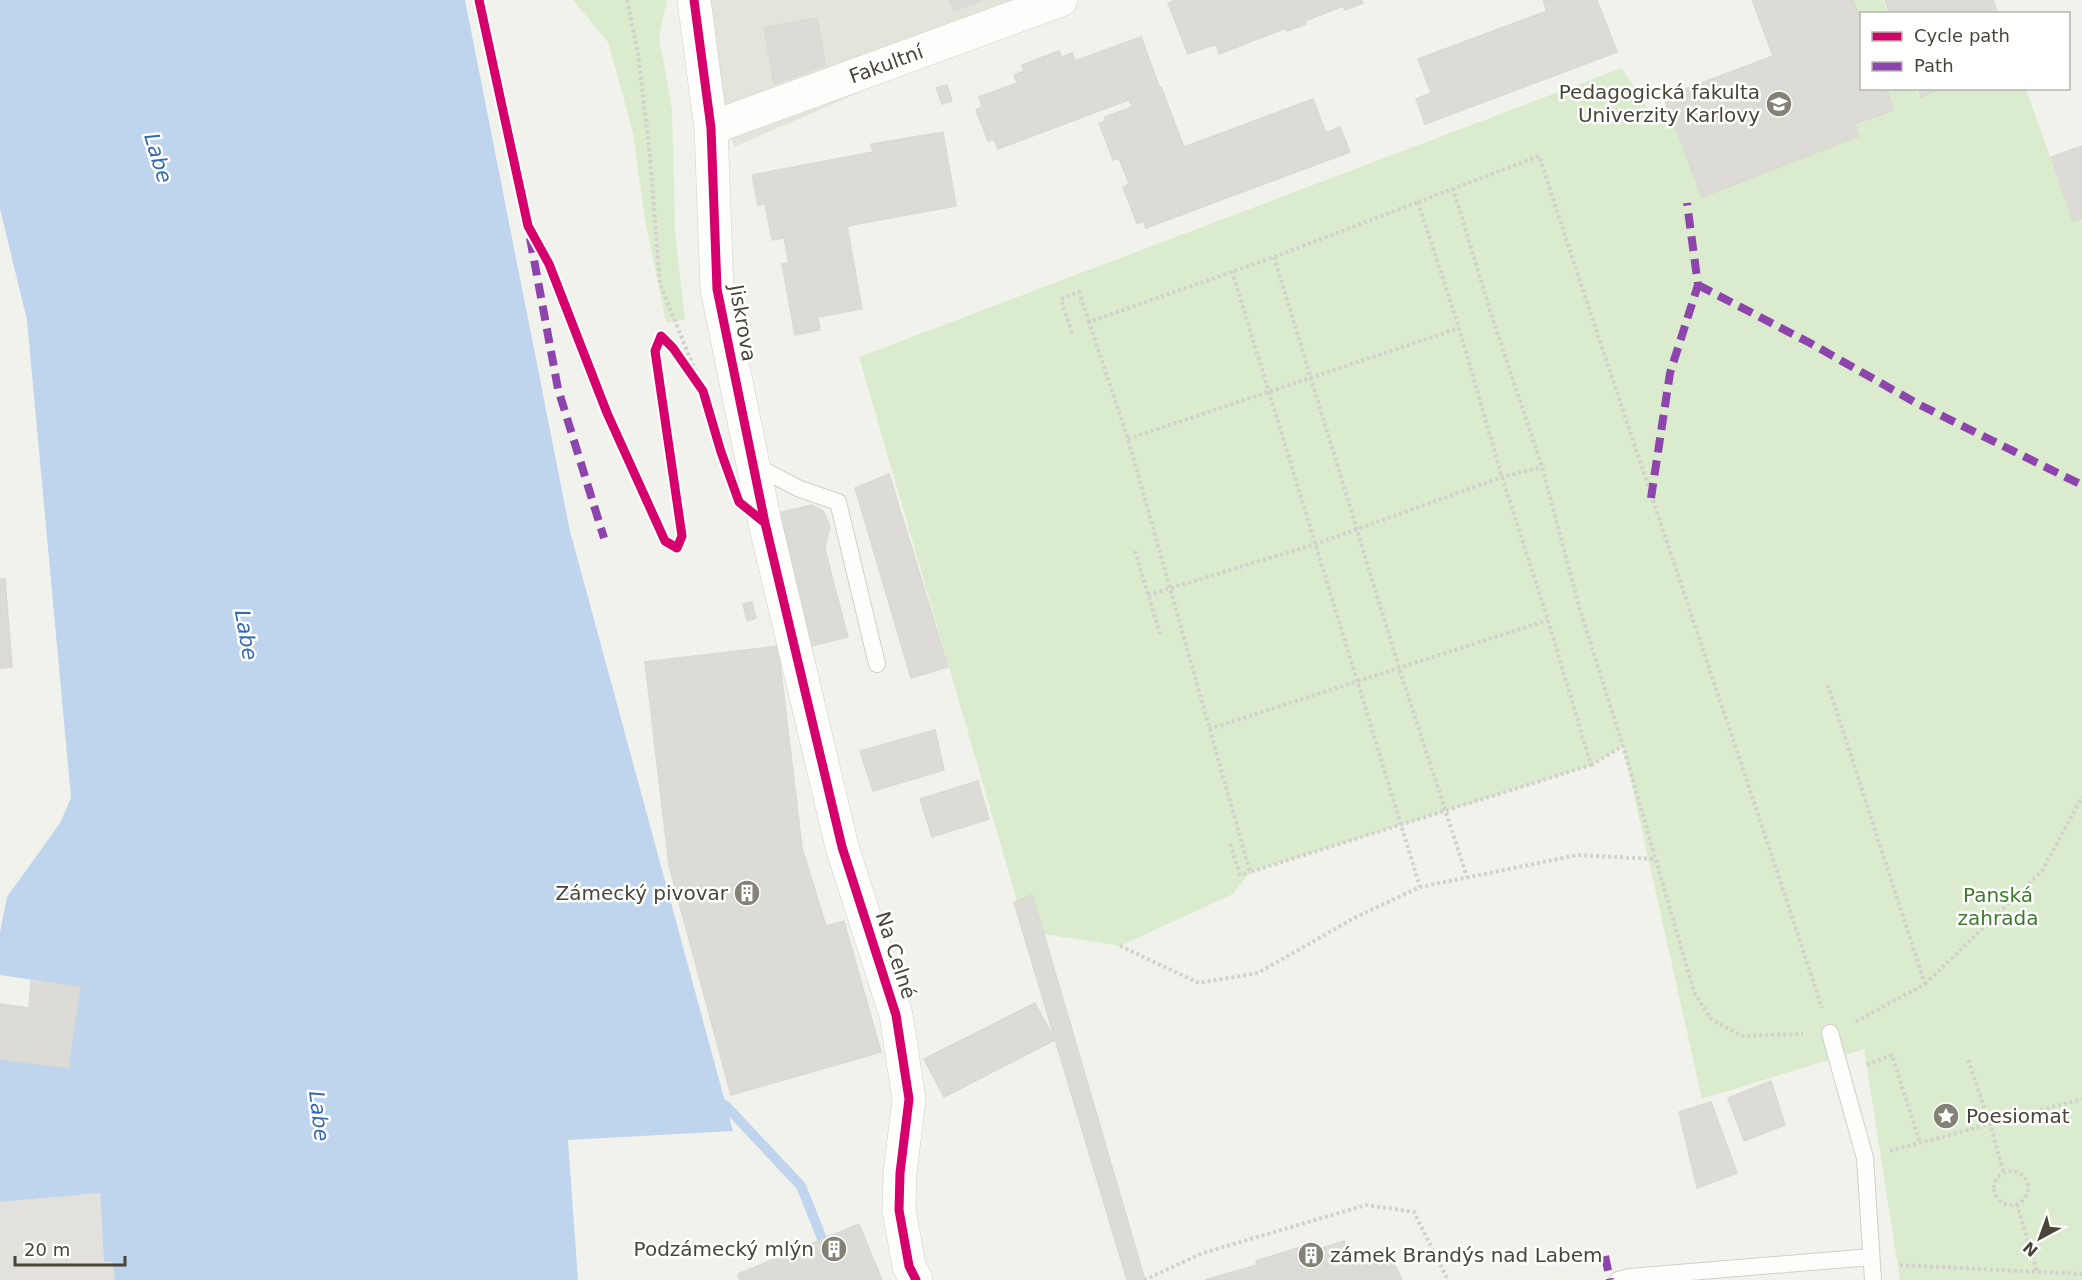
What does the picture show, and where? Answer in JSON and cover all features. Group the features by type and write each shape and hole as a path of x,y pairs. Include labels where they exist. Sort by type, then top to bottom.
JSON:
{"street":[{"name":"Jiskrova","path":"694,0 711,128 717,290 752,465 794,646"},
{"name":"Fakultní","path":"711,128 1061,0"},
{"name":"Na Celné","path":"794,646 842,847 896,1015 909,1099 900,1173 899,1210 909,1266 916,1280"}],"lane":[{"path":"752,465 800,489 838,502 877,664"},
{"path":"1830,1033 1864,1158 1873,1280"},
{"path":"1618,1280 1630,1277 1871,1257"}],"path":[{"path":"627,0 638,54 649,146 660,284 699,380"},
{"path":"1089,322 1274,256 1539,156 1830,1033"},
{"path":"1453,188 1492,317 1542,467 1580,610 1623,746 1694,992 1711,1019 1742,1036 1830,1033 1925,984 2042,871 2082,797"},
{"path":"1419,202 1591,765"},
{"path":"1274,256 1444,811 1467,877"},
{"path":"1232,271 1420,887"},
{"path":"1072,333 1061,298 1079,292 1128,439 1250,872"},
{"path":"1128,439 1459,328"},
{"path":"1148,595 1316,544 1502,477 1542,467"},
{"path":"1135,551 1160,633"},
{"path":"1209,729 1548,620"},
{"path":"1827,685 1925,984"},
{"path":"1230,844 1240,875 1591,765 1623,746"},
{"path":"1120,946 1199,983 1258,973 1354,918 1420,887 1578,855 1655,859"},
{"path":"1866,1066 1892,1055 1920,1143"},
{"path":"1968,1060 2004,1174"},
{"path":"1883,1152 2082,1099"},
{"path":"2014,1172 2024,1177 2028,1192 2022,1202 2006,1204 1997,1198 1996,1181 2004,1174 2014,1172"},
{"path":"2017,1204 2037,1272"},
{"path":"1144,1280 1203,1253 1366,1206 1414,1212 1448,1280"},
{"path":"1892,1264 2082,1274"}],"shaded area":[{"path":"690,0 1073,0 734,147"},
{"path":"100,1193 104,1262 112,1261 115,1280 0,1280 0,1202"}],"green space":[{"path":"573,0 667,0 659,37 672,109 675,232 685,320 666,322 644,214 633,132 608,42"},
{"path":"1853,0 1883,0 1888,12 1860,12 1860,19"},
{"name":"Panská zahrada","path":"1622,68 1652,115 1670,103 1701,196 1860,136 1853,123 1894,110 1886,90 1916,90 1919,96 1938,90 2026,90 2073,221 2082,218 2082,1280 1900,1280 1864,1049 1702,1099 1623,746 1591,765 1250,872 1233,894 1120,946 1044,934 1032,896 1017,901 859,357"}],"water":[{"name":"Labe","path":"0,0 465,0 570,531 733,1131 568,1140 578,1280 115,1280 112,1261 104,1262 100,1193 0,1202 0,1059 68,1067 80,987 0,975 0,932 7,897 60,823 71,798 27,320 0,209"}],"building":[{"path":"950,0 983,0 954,11"},
{"path":"1176,0 1362,0 1363,3 1345,10 1343,6 1305,21 1306,24 1287,31 1286,28 1219,54 1216,44 1188,54 1168,3"},
{"path":"1543,0 1597,0 1617,52 1425,124 1416,99 1431,93 1418,59 1547,11"},
{"name":"Pedagogická fakulta Univerzity Karlovy","path":"1752,0 1853,0 1860,19 1860,90 1887,90 1894,110 1854,124 1859,136 1702,197 1664,97 1773,56"},
{"path":"1885,0 1993,0 1997,12 1889,12"},
{"path":"817,18 825,65 774,84 764,27"},
{"path":"1141,37 1160,88 998,149 994,139 988,141 976,110 982,107 979,97 1017,83 1014,75 1024,71 1022,65 1059,51 1062,57 1072,53 1075,61"},
{"path":"947,85 952,101 942,104 936,88"},
{"path":"1161,87 1184,147 1313,99 1326,133 1340,127 1350,152 1146,228 1143,221 1137,224 1123,187 1129,184 1119,158 1113,160 1099,123 1105,121 1105,117 1132,107 1129,99"},
{"path":"1919,90 1937,90 1921,97"},
{"path":"943,132 956,206 847,226 862,309 818,317 820,330 795,335 782,264 789,263 784,238 772,240 765,204 758,205 752,175 873,152 871,144"},
{"path":"2082,146 2082,218 2073,221 2051,157"},
{"path":"889,474 910,542 874,552 855,488"},
{"path":"812,505 823,511 830,526 825,548 832,577 797,585 778,513"},
{"path":"910,542 948,667 911,678 874,552"},
{"path":"832,577 848,637 811,646 797,585"},
{"path":"0,579 5,579 12,667 0,668"},
{"path":"752,602 756,618 747,621 743,604"},
{"name":"Zámecký pivovar","path":"778,646 802,848 826,926 844,921 881,1052 731,1095 669,865 645,662"},
{"path":"935,730 944,770 873,791 860,751"},
{"path":"978,781 989,819 932,837 920,799"},
{"path":"1032,895 1145,1280 1127,1280 1014,902"},
{"path":"31,981 80,987 68,1068 0,1059 0,1004 29,1008"},
{"path":"1035,1003 1055,1040 944,1097 924,1059"},
{"path":"1771,1081 1785,1125 1744,1141 1728,1098"},
{"path":"1711,1102 1737,1173 1697,1188 1679,1112"},
{"name":"Podzámecký mlýn","path":"859,1224 882,1280 740,1280 738,1274"},
{"name":"zámek Brandýs nad Labem","path":"1344,1241 1351,1264 1388,1250 1402,1280 1205,1280 1257,1265 1256,1261 1317,1242 1319,1249"}],"waterway":[{"path":"716,1100 726,1106 801,1186 827,1251"}],"marked path":[{"path":"1651,498 1670,373 1698,285 1687,203"},
{"path":"530,238 558,389 604,538"},
{"path":"1698,285 1810,343 1918,404 2082,485"},
{"path":"1605,1256 1610,1280"}],"cycle path":[{"path":"479,0 528,226 549,264 607,413 665,541 677,548 682,536 655,351 661,336 673,348 703,391 739,502 765,523"},
{"path":"694,0 711,128 717,289 765,523 842,847 896,1015 909,1099 900,1173 899,1210 909,1266 916,1280"}],"place":[{"name":"Pedagogická fakulta Univerzity Karlovy","path":"1779,104"},
{"name":"Zámecký pivovar","path":"747,893"},
{"name":"Poesiomat","path":"1946,1116"},
{"name":"Podzámecký mlýn","path":"834,1249"},
{"name":"zámek Brandýs nad Labem","path":"1311,1255"}]}
